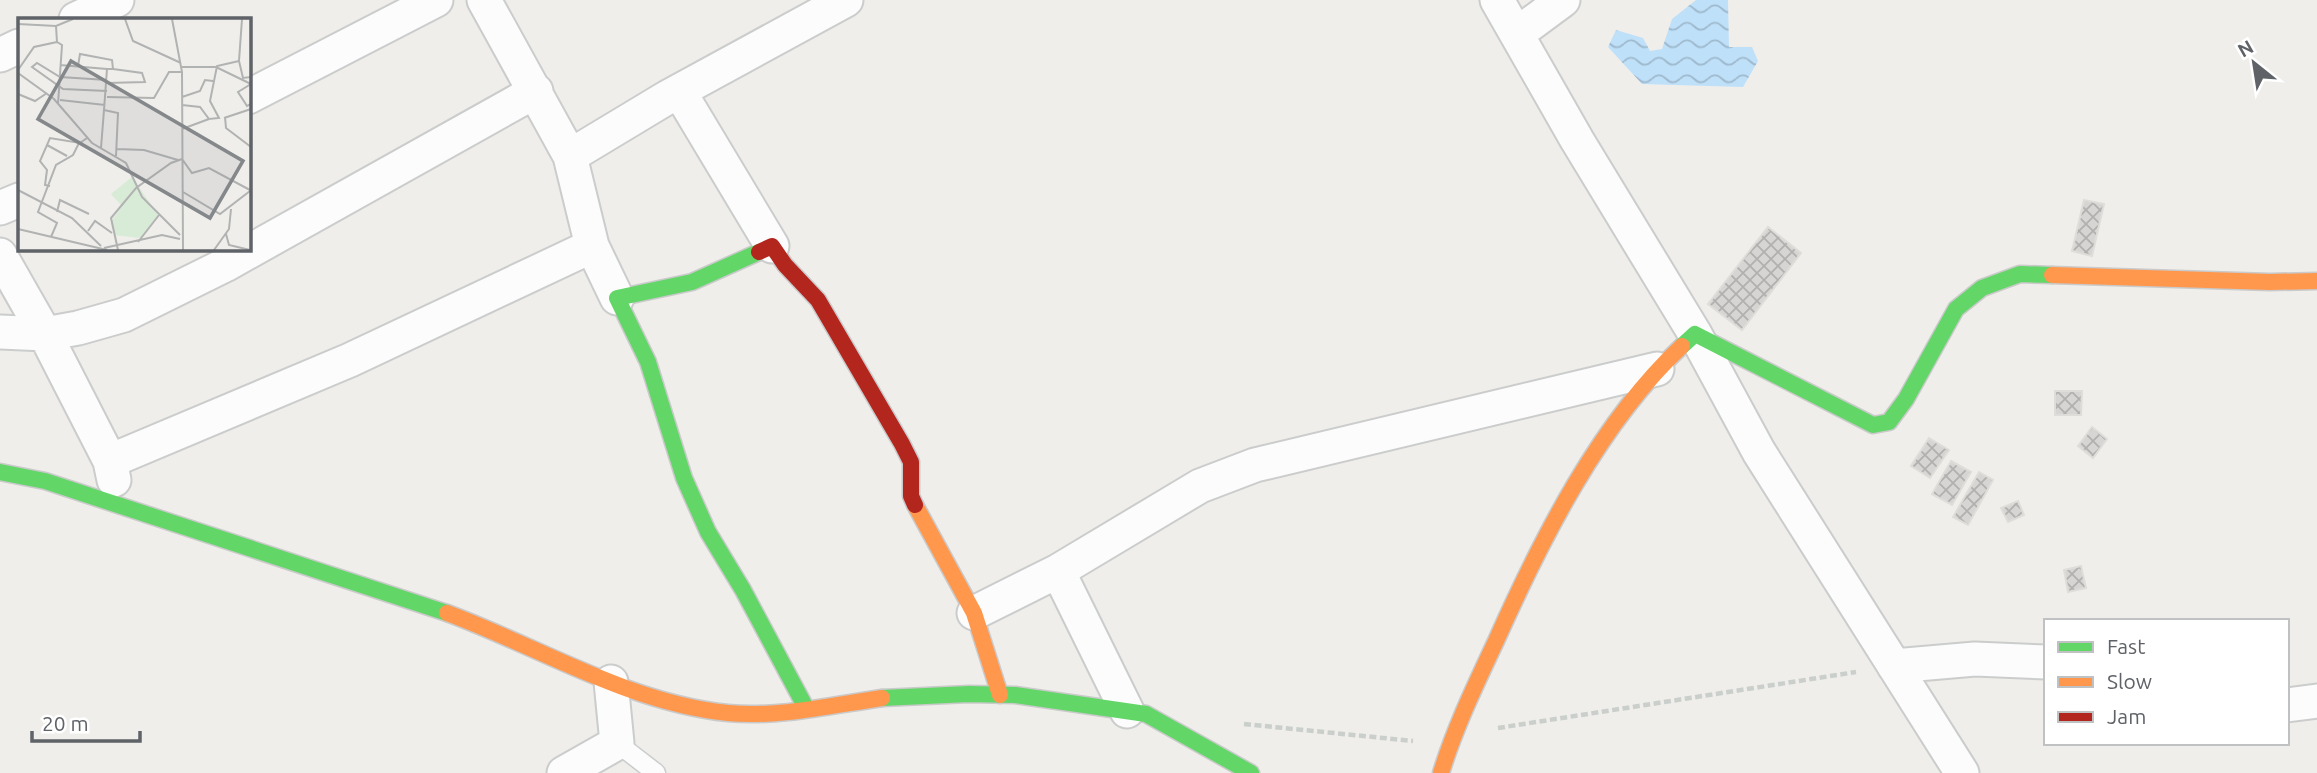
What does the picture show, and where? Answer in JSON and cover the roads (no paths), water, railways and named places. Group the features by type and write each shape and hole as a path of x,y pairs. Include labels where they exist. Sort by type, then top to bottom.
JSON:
{"street":[{"path":"250,96 436,0"},
{"path":"570,156 679,91 846,0"},
{"path":"1497,0 1577,140 1695,334 1759,452 1962,773"},
{"path":"1517,34 1563,0"},
{"path":"491,2 570,156 592,246 648,362 684,478 708,532 743,590 806,708"},
{"path":"0,55 18,46"},
{"path":"0,332 45,334 124,316 225,265 536,91"},
{"path":"679,91 772,246 785,265 818,300 902,444 911,462 911,496 974,613 1000,695"},
{"path":"0,208 18,200"},
{"path":"110,461 350,360 592,246"},
{"path":"617,298 692,282 772,246"},
{"path":"0,255 45,334 110,461 118,504"},
{"path":"1695,334 1873,425 1889,422 1906,399 1956,309 1982,288 2020,274 2270,282 2317,281"},
{"path":"1441,773 1453,735 1525,576 1595,452 1657,369 1695,334"},
{"path":"974,613 1058,572 1200,486 1255,465 1657,369"},
{"path":"0,472 45,481 414,601 496,631 611,682 698,709 730,713 806,708 892,697 1000,695 1146,713 1251,773"},
{"path":"1058,572 1126,711"},
{"path":"1894,666 1975,659 2044,662"},
{"path":"564,773 617,743 611,682"},
{"path":"2289,705 2317,701"}],"lane":[{"path":"617,743 656,773"}],"water":[{"path":"1696,0 1728,0 1729,47 1752,47 1758,61 1743,87 1642,84 1608,47 1616,30 1643,38 1650,51 1662,49 1672,19"}]}
